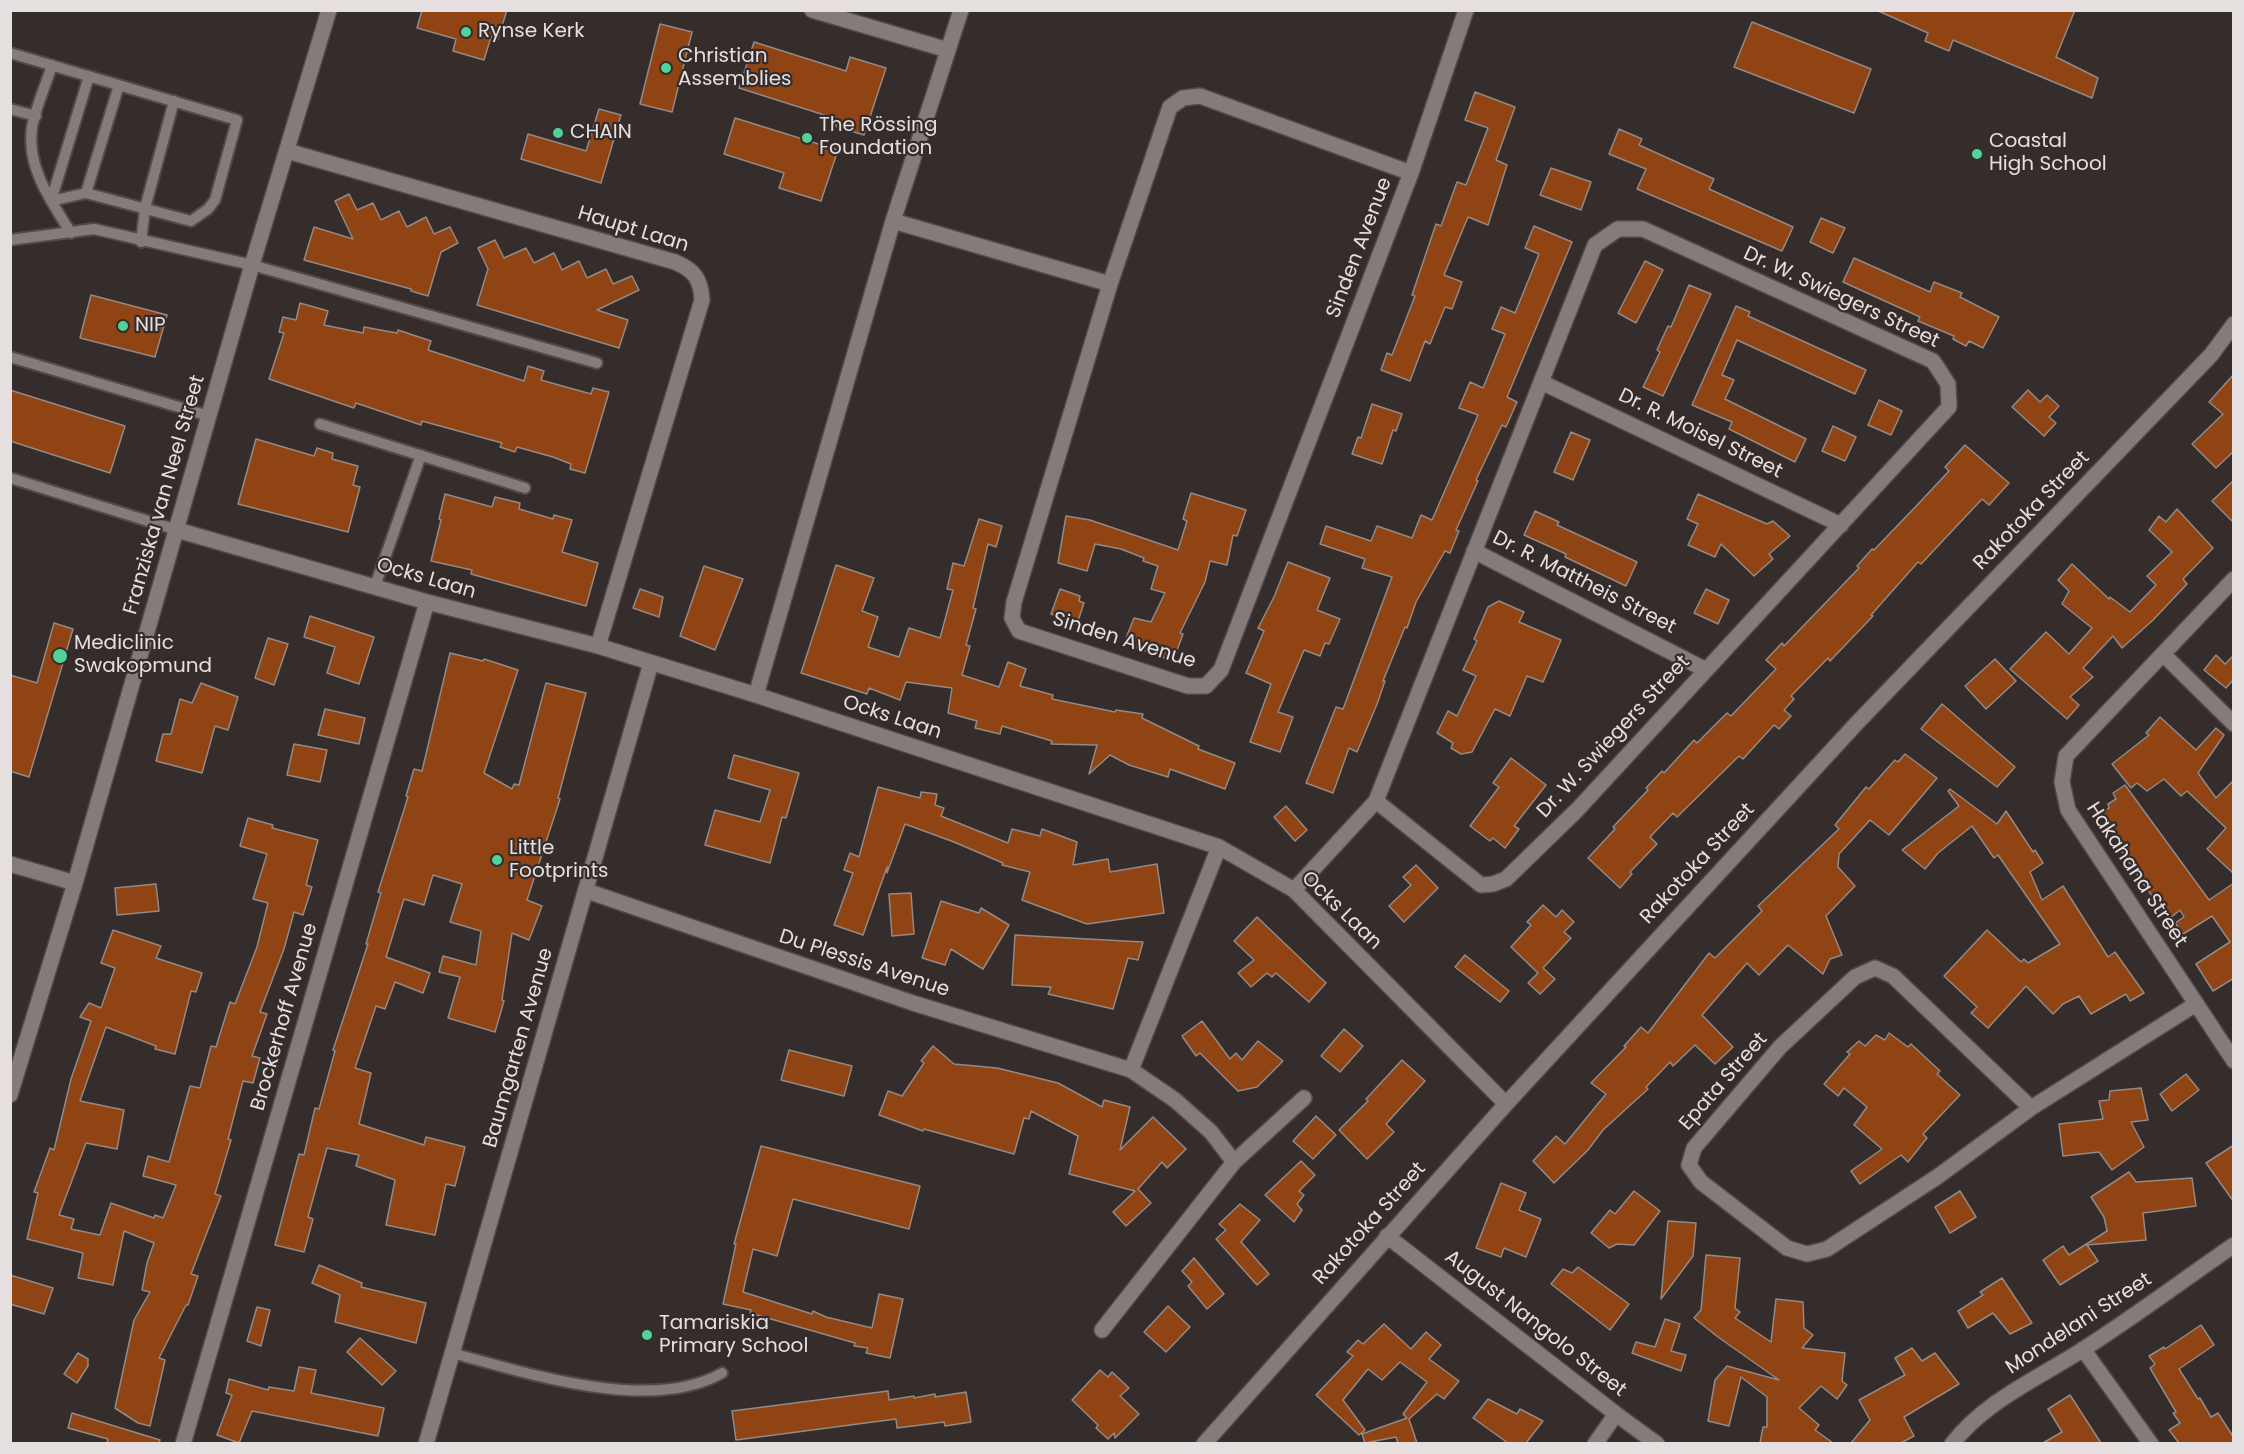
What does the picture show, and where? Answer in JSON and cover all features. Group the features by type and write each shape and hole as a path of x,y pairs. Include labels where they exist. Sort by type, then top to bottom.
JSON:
{"street":[{"name":"Franziska van Neel Street","path":"10,1095 75,883 252,265 329,10"},
{"path":"812,10 948,50"},
{"path":"756,695 893,221 961,10"},
{"name":"Sinden Avenue","path":"1411,173 1200,96 1183,98 1170,107 1110,284 1014,602 1012,618 1019,631 1188,686 1206,686 1221,670 1411,173 1466,10"},
{"name":"Haupt Laan","path":"287,151 675,262 688,267 697,276 702,300 598,646"},
{"path":"893,221 1110,284"},
{"name":"Dr. W. Swiegers Street","path":"1294,890 1376,801 1595,245 1618,229 1642,228 1933,360 1948,384 1949,407 1577,810 1506,879 1493,884 1480,885 1376,801"},
{"name":"Rakotoka Street","path":"1204,1443 1506,1104 1856,724 2211,355 2234,324"},
{"name":"Dr. R. Moisel Street","path":"1541,382 1841,525"},
{"name":"Ocks Laan","path":"177,530 427,602 598,646 756,695 1219,847 1294,890 1506,1104"},
{"name":"Dr. R. Mattheis Street","path":"1474,551 1706,670"},
{"name":"Hakahana Street","path":"2234,579 2066,756 2062,782 2068,810 2234,1061"},
{"name":"Brockerhoff Avenue","path":"183,1443 427,602"},
{"path":"2163,654 2234,724"},
{"name":"Baumgarten Avenue","path":"426,1443 651,663"},
{"path":"1131,1070 1219,847"},
{"path":"10,864 75,883"},
{"name":"Du Plessis Avenue","path":"587,891 913,1003 1131,1070 1175,1100 1211,1132 1234,1162"},
{"name":"Epata Street","path":"2031,1108 1893,976 1875,968 1855,977 1780,1047 1694,1148 1689,1165 1701,1182 1787,1248 1807,1254 1827,1249 1936,1177 2031,1108 2196,1004"},
{"path":"1102,1330 1234,1162 1304,1098"},
{"name":"August Nangolo Street","path":"1387,1236 1616,1414 1657,1443"},
{"name":"Mondelani Street","path":"1952,1443 1965,1427 1986,1409 2083,1349 2234,1245"},
{"path":"2083,1349 2151,1443"},
{"path":"1595,1443 1616,1414"}],"lane":[{"path":"10,53 237,120 214,200 208,209 191,221 86,193 51,201"},
{"path":"52,65 32,127 31,150 36,172 71,233"},
{"path":"51,201 89,76"},
{"path":"86,193 119,85"},
{"path":"141,242 145,208 174,101"},
{"path":"10,109 36,116"},
{"path":"10,240 94,229 141,242 252,265 597,363"},
{"path":"10,357 209,416"},
{"path":"320,424 525,488"},
{"path":"375,586 421,455"},
{"path":"10,478 177,530"},
{"path":"452,1353 555,1379 638,1391 663,1391 688,1386 722,1372"}],"building":[{"name":"Rynse Kerk","path":"422,10 507,10 498,39 491,37 484,60 453,51 456,39 417,28"},
{"path":"1876,10 2075,10 2056,57 2098,78 2092,98 1953,40 1949,51 1925,41 1928,33"},
{"path":"1752,22 1871,69 1854,113 1734,67"},
{"name":"Christian Assemblies","path":"660,24 692,32 672,112 640,104"},
{"path":"754,42 846,71 850,57 886,68 864,135 835,126 837,119 739,88"},
{"path":"1475,92 1515,107 1496,160 1507,165 1488,225 1468,217 1444,275 1462,282 1452,309 1445,307 1430,344 1425,341 1410,381 1381,370 1387,353 1392,355 1415,296 1412,295 1436,224 1441,226 1457,182 1466,185 1488,128 1465,120"},
{"path":"599,109 621,115 601,183 521,159 528,134 586,151"},
{"path":"735,118 838,150 821,201 779,188 784,173 724,154"},
{"path":"1619,129 1642,139 1639,145 1714,179 1709,189 1793,227 1782,251 1637,189 1646,169 1609,154"},
{"path":"1551,168 1591,182 1581,210 1540,195"},
{"path":"349,194 357,210 373,203 381,220 399,211 407,227 426,217 434,234 450,227 458,243 441,252 428,296 411,291 411,289 304,260 314,227 353,239 335,201"},
{"path":"1821,218 1845,228 1833,253 1810,242"},
{"path":"1534,226 1572,242 1507,397 1517,402 1506,427 1502,425 1476,480 1478,481 1456,530 1459,531 1450,553 1445,551 1416,602 1357,752 1349,748 1333,793 1306,783 1336,707 1343,709 1392,577 1362,568 1365,559 1320,544 1326,526 1371,541 1377,526 1412,538 1421,515 1432,520 1478,415 1459,408 1470,382 1483,388 1505,334 1492,329 1501,307 1515,313 1539,254 1525,248"},
{"path":"495,240 504,258 526,248 534,263 554,253 562,270 579,261 587,278 606,269 613,284 632,276 639,290 597,310 628,320 619,348 477,305 488,269 478,248"},
{"path":"1854,258 1930,292 1934,282 1962,293 1960,297 1999,317 1983,348 1969,341 1966,346 1953,339 1954,336 1918,321 1920,317 1843,282"},
{"path":"1645,261 1663,270 1636,323 1618,313"},
{"path":"1689,285 1711,294 1663,396 1643,387 1660,352 1657,350 1668,326 1671,327"},
{"name":"NIP","path":"91,295 167,315 155,357 80,338"},
{"path":"300,303 328,311 324,325 363,333 364,327 397,333 398,330 431,341 428,350 524,381 528,366 544,371 541,380 591,394 593,388 609,392 585,473 570,469 571,464 553,457 517,447 515,452 500,447 502,443 422,421 421,425 356,403 354,408 269,379 284,333 279,332 283,317 296,320"},
{"path":"1736,306 1750,312 1748,316 1866,370 1855,394 1737,340 1722,375 1734,380 1725,399 1806,439 1795,462 1729,429 1732,422 1692,405"},
{"path":"2234,374 2234,451 2216,468 2192,444 2223,414 2209,402"},
{"path":"10,390 125,426 110,473 10,441"},
{"path":"2028,390 2040,402 2047,395 2059,406 2049,417 2056,423 2044,436 2012,407"},
{"path":"1879,400 1902,411 1891,435 1868,425"},
{"path":"1372,404 1402,414 1396,431 1393,430 1382,464 1352,454 1358,437 1361,438"},
{"path":"1833,426 1856,437 1845,461 1822,451"},
{"path":"1571,432 1590,440 1573,480 1554,472"},
{"path":"256,439 314,456 317,448 333,453 332,459 358,466 353,485 360,487 348,532 238,504"},
{"path":"1965,445 2009,483 1989,505 1982,499 1921,564 1918,562 1871,615 1873,616 1830,661 1828,658 1791,696 1794,699 1784,710 1791,716 1779,729 1774,725 1743,759 1739,756 1677,817 1673,813 1650,837 1657,844 1630,872 1632,874 1620,888 1588,858 1662,771 1664,773 1694,740 1697,743 1727,713 1731,716 1776,669 1766,660 1782,643 1784,646 1859,568 1857,566 1872,549 1874,550 1949,471 1945,467"},
{"path":"2234,480 2234,523 2212,501"},
{"path":"1191,493 1246,510 1237,536 1233,535 1227,565 1210,561 1205,582 1180,633 1183,634 1173,661 1124,643 1134,618 1151,622 1165,593 1151,589 1158,566 1121,549 1095,544 1087,571 1058,563 1066,516 1090,520 1178,550 1187,521 1183,519"},
{"path":"445,494 492,507 495,497 520,503 519,509 553,519 554,515 572,520 562,552 598,563 586,606 471,574 472,570 431,561"},
{"path":"1698,494 1767,524 1773,521 1790,536 1769,554 1773,559 1754,576 1721,544 1715,557 1688,545 1698,524 1687,519"},
{"path":"2177,509 2213,548 2183,579 2187,584 2153,620 2122,648 2113,636 2083,668 2093,677 2070,697 2079,705 2067,719 2010,669 2046,632 2069,654 2092,628 2062,604 2069,591 2058,580 2072,564 2109,599 2110,597 2130,612 2156,585 2147,576 2172,552 2149,530 2159,516 2166,522"},
{"path":"1535,511 1559,522 1557,525 1637,562 1626,586 1524,535"},
{"path":"979,519 1002,526 996,547 988,544 973,608 976,609 966,645 970,646 962,675 999,687 1008,662 1026,669 1020,686 1053,695 1052,699 1115,712 1116,710 1143,714 1142,718 1199,746 1198,749 1235,763 1225,789 1170,769 1168,777 1129,765 1110,755 1089,774 1097,745 1051,744 1052,741 1002,726 1000,734 975,728 977,721 948,713 952,688 906,682 900,700 869,688 867,694 801,673 836,565 874,578 862,611 878,617 868,647 899,657 909,628 940,638 953,590 947,589 953,563 964,566"},
{"path":"1288,562 1330,578 1317,610 1340,619 1329,644 1325,643 1320,656 1304,650 1278,712 1293,717 1280,752 1250,742 1271,684 1246,673 1264,631 1258,628"},
{"path":"704,566 743,579 715,650 680,636"},
{"path":"640,589 663,597 659,617 633,608"},
{"path":"1060,589 1080,596 1079,601 1084,603 1077,624 1051,614"},
{"path":"1706,589 1729,600 1718,624 1694,613"},
{"path":"1499,601 1524,612 1519,622 1561,640 1543,682 1527,676 1510,716 1495,709 1472,752 1461,754 1451,748 1453,743 1437,733 1448,711 1457,716 1476,676 1463,670 1477,641 1474,639 1488,607"},
{"path":"310,616 374,637 359,684 327,673 335,647 304,637"},
{"path":"54,623 73,629 29,777 10,771 10,675 37,683"},
{"path":"268,638 288,644 274,685 255,678"},
{"path":"450,653 483,661 484,659 518,670 484,773 512,789 514,784 519,785 546,683 586,693 558,798 560,799 527,900 542,906 529,940 512,933 502,1000 504,1001 495,1032 448,1018 460,977 439,972 443,956 476,965 481,931 450,922 462,884 433,875 424,905 404,899 386,957 430,973 423,993 395,982 385,1009 376,1006 355,1068 371,1073 359,1124 424,1145 426,1137 465,1147 455,1186 446,1184 435,1235 386,1225 395,1180 356,1166 359,1155 327,1148 308,1217 313,1219 304,1252 275,1245 299,1154 304,1155 315,1108 319,1109 335,1051 333,1050 368,944 366,944 381,893 378,892 408,797 406,796 414,769 422,771"},
{"path":"2216,655 2225,664 2234,655 2234,679 2226,688 2204,670"},
{"path":"1995,659 2016,681 1986,709 1965,686"},
{"path":"201,683 238,697 228,730 215,726 202,773 156,761 163,734 171,734 180,699 192,703"},
{"path":"1942,704 2015,767 1997,787 1921,729"},
{"path":"325,709 365,718 359,744 318,735"},
{"path":"2160,717 2196,750 2216,728 2224,735 2198,773 2216,798 2234,780 2234,874 2207,849 2226,828 2187,791 2181,796 2164,779 2147,791 2137,783 2131,788 2112,764 2149,735 2146,733"},
{"path":"294,744 327,750 320,782 287,775"},
{"path":"1905,754 1937,778 1889,835 1870,820 1839,854 1838,867 1855,886 1826,916 1842,955 1830,959 1823,974 1788,945 1759,975 1747,963 1702,1015 1733,1047 1715,1064 1695,1045 1673,1066 1670,1062 1646,1087 1648,1089 1603,1130 1588,1150 1554,1183 1533,1161 1556,1136 1565,1144 1606,1094 1591,1083 1626,1047 1624,1046 1641,1027 1648,1033 1709,953 1715,958 1762,911 1758,906 1839,829 1835,825 1866,787 1869,789 1895,760 1898,762"},
{"path":"734,755 799,773 786,818 782,817 770,863 705,845 715,810 760,822 770,790 728,778"},
{"path":"1511,758 1546,785 1514,826 1519,829 1505,848 1493,838 1490,841 1470,826 1499,787 1493,783"},
{"path":"2125,785 2209,900 2234,883 2234,978 2213,991 2196,964 2230,942 2212,916 2183,934 2175,923 2184,917 2180,910 2169,919 2118,846 2123,843 2102,813 2109,808 2108,804 2116,799 2113,793"},
{"path":"878,787 920,798 921,792 937,794 935,805 944,808 941,816 1008,843 1012,829 1040,836 1042,829 1077,842 1073,865 1108,859 1110,872 1157,864 1164,913 1087,924 1022,900 1030,872 1002,865 1003,863 954,842 905,824 863,935 834,925 853,873 844,870 850,853 859,857"},
{"path":"1950,789 1997,824 2006,811 2043,863 2030,872 2042,900 2063,886 2108,957 2115,952 2144,993 2130,1001 2126,994 2091,1014 2079,996 2063,1004 2053,1014 2026,986 1988,1028 1971,1013 1977,1007 1944,976 1987,930 2021,962 2024,959 2028,963 2060,944 1998,855 1994,858 1972,826 1938,853 1925,869 1902,850 1959,806 1948,791"},
{"path":"1286,806 1307,830 1295,841 1274,817"},
{"path":"248,818 273,825 272,828 318,840 306,885 312,887 303,915 294,912 284,949 260,1012 267,1014 252,1056 260,1058 253,1083 243,1081 228,1139 231,1140 215,1194 221,1196 191,1274 198,1276 188,1305 159,1358 165,1360 150,1426 138,1423 115,1408 134,1320 150,1292 142,1290 147,1263 154,1243 124,1231 113,1285 78,1278 83,1253 27,1239 38,1193 34,1192 50,1148 54,1150 71,1079 91,1021 80,1017 89,1003 101,1008 115,968 101,963 113,930 161,946 156,958 202,973 196,992 191,991 175,1054 155,1049 156,1046 106,1027 80,1101 124,1110 117,1149 86,1143 59,1215 74,1219 71,1229 100,1235 111,1203 154,1218 155,1215 163,1218 176,1185 143,1176 148,1156 169,1162 190,1086 200,1088 211,1046 216,1047 230,1002 235,1004 257,947 268,903 253,899 267,854 240,846"},
{"path":"1416,865 1438,888 1404,922 1389,906 1411,885 1403,877"},
{"path":"156,884 159,911 117,915 115,888"},
{"path":"911,893 914,934 892,936 889,894"},
{"path":"941,901 979,913 981,908 1009,925 983,969 951,949 945,965 922,958"},
{"path":"1543,905 1556,917 1562,910 1574,922 1564,932 1571,938 1543,968 1555,979 1540,994 1528,983 1538,973 1511,947 1531,925 1527,922"},
{"path":"1257,917 1326,983 1309,1002 1276,973 1272,977 1267,973 1251,987 1238,973 1254,960 1234,941"},
{"path":"1015,935 1143,942 1138,960 1128,958 1113,1009 1048,994 1051,987 1012,985"},
{"path":"1465,955 1509,991 1500,1002 1455,967"},
{"path":"1202,1021 1230,1059 1236,1053 1242,1060 1258,1041 1283,1061 1257,1087 1238,1091 1200,1053 1196,1056 1182,1036"},
{"path":"1344,1029 1363,1046 1340,1072 1321,1056"},
{"path":"1889,1033 1908,1047 1911,1044 1940,1071 1937,1074 1960,1095 1923,1134 1927,1138 1908,1162 1901,1155 1860,1184 1851,1171 1882,1149 1854,1125 1867,1107 1844,1088 1838,1096 1824,1084 1850,1054 1847,1052 1859,1041 1865,1046 1876,1035 1885,1040"},
{"path":"933,1046 954,1064 997,1068 1058,1083 1102,1107 1104,1100 1130,1107 1120,1150 1153,1117 1186,1149 1167,1168 1162,1162 1138,1189 1151,1203 1126,1226 1113,1212 1135,1191 1069,1174 1078,1136 1031,1111 1029,1119 1024,1118 1014,1154 924,1129 923,1131 879,1115 888,1091 902,1096 924,1063 921,1061"},
{"path":"789,1050 852,1066 844,1096 781,1080"},
{"path":"1402,1060 1425,1081 1386,1124 1394,1132 1367,1159 1339,1130 1368,1101 1366,1099"},
{"path":"2186,1074 2199,1090 2172,1111 2160,1094"},
{"path":"2141,1088 2148,1120 2131,1122 2144,1147 2112,1170 2099,1152 2063,1156 2059,1124 2103,1119 2099,1101 2109,1100 2110,1091"},
{"path":"1316,1116 1336,1135 1313,1159 1293,1141"},
{"path":"2234,1145 2234,1202 2206,1163"},
{"path":"761,1146 920,1186 909,1229 793,1199 777,1256 753,1249 743,1292 812,1314 813,1311 826,1317 872,1328 879,1294 903,1299 890,1358 866,1353 868,1348 854,1346 855,1343 750,1313 751,1310 723,1304 736,1244 734,1244"},
{"path":"1301,1161 1315,1175 1299,1191 1304,1195 1297,1204 1302,1210 1294,1222 1265,1195"},
{"path":"2129,1172 2136,1182 2192,1178 2196,1206 2143,1213 2146,1240 2087,1245 2098,1261 2060,1285 2043,1260 2063,1246 2069,1255 2107,1231 2104,1217 2091,1197"},
{"path":"1501,1183 1526,1193 1519,1210 1541,1219 1526,1257 1504,1248 1501,1257 1476,1248"},
{"path":"1634,1191 1660,1211 1634,1245 1617,1244 1609,1248 1591,1233 1610,1210 1615,1214"},
{"path":"1960,1191 1976,1217 1950,1233 1935,1207"},
{"path":"1240,1204 1260,1220 1241,1242 1269,1274 1257,1285 1216,1239 1226,1230 1219,1224"},
{"path":"1668,1221 1696,1223 1693,1256 1661,1299"},
{"path":"1706,1255 1740,1258 1735,1308 1740,1312 1735,1318 1771,1342 1776,1299 1803,1302 1804,1328 1813,1335 1802,1348 1845,1353 1842,1381 1847,1385 1837,1399 1821,1386 1799,1408 1819,1425 1815,1430 1833,1443 1760,1443 1763,1427 1767,1427 1767,1397 1741,1377 1729,1426 1708,1421 1715,1380 1727,1366 1779,1380 1694,1318 1701,1310"},
{"path":"1194,1258 1224,1294 1207,1309 1188,1286 1192,1282 1182,1271"},
{"path":"319,1265 362,1283 361,1287 426,1303 416,1343 335,1322 340,1295 312,1283"},
{"path":"1578,1267 1629,1304 1610,1330 1551,1284 1563,1269 1572,1273"},
{"path":"10,1275 53,1288 44,1314 10,1304"},
{"path":"2002,1278 2032,1323 2010,1334 1993,1313 1968,1328 1958,1311 1983,1295 1980,1292"},
{"path":"1168,1306 1190,1327 1166,1352 1144,1332"},
{"path":"257,1307 270,1310 261,1346 247,1341"},
{"path":"1665,1319 1680,1324 1671,1351 1686,1355 1681,1371 1632,1353 1636,1342 1655,1347"},
{"path":"1384,1324 1411,1349 1426,1332 1441,1345 1429,1359 1459,1381 1444,1399 1437,1394 1409,1419 1417,1443 1398,1443 1396,1437 1365,1443 1362,1434 1407,1418 1403,1414 1427,1382 1400,1362 1382,1380 1368,1369 1343,1400 1365,1430 1359,1435 1316,1395 1353,1356 1347,1352 1358,1340 1363,1344"},
{"path":"2201,1325 2214,1345 2179,1369 2211,1417 2218,1413 2234,1438 2234,1443 2179,1443 2169,1430 2180,1423 2173,1413 2176,1412 2150,1368 2155,1364 2149,1356 2164,1347 2165,1349"},
{"path":"360,1338 396,1371 382,1385 347,1352"},
{"path":"1912,1348 1922,1361 1935,1353 1959,1384 1904,1417 1914,1436 1901,1443 1851,1443 1870,1420 1859,1400 1905,1375 1895,1358"},
{"path":"78,1353 88,1359 88,1366 77,1383 64,1374"},
{"path":"299,1367 316,1370 311,1393 384,1408 378,1436 252,1411 239,1443 217,1435 232,1395 226,1393 229,1379 268,1390 269,1387 294,1391"},
{"path":"1100,1370 1108,1377 1112,1372 1129,1388 1120,1396 1139,1414 1115,1438 1114,1433 1108,1439 1096,1428 1098,1425 1072,1400"},
{"path":"888,1391 889,1400 966,1392 971,1422 945,1426 944,1422 897,1428 896,1419 736,1440 732,1411"},
{"path":"2070,1395 2101,1443 2043,1443 2062,1432 2048,1409"},
{"path":"1488,1399 1517,1414 1520,1409 1543,1421 1526,1443 1508,1443 1473,1418"},
{"path":"72,1413 160,1440 159,1443 107,1443 108,1439 68,1428"}],"place":[{"name":"Rynse Kerk","path":"466,32"},
{"name":"Christian Assemblies","path":"666,68"},
{"name":"CHAIN","path":"558,133"},
{"name":"The Rössing Foundation","path":"807,138"},
{"name":"Coastal High School","path":"1977,154"},
{"name":"NIP","path":"123,326"},
{"name":"Mediclinic Swakopmund","path":"60,656"},
{"name":"Little Footprints","path":"497,860"},
{"name":"Tamariskia Primary School","path":"647,1335"}]}
